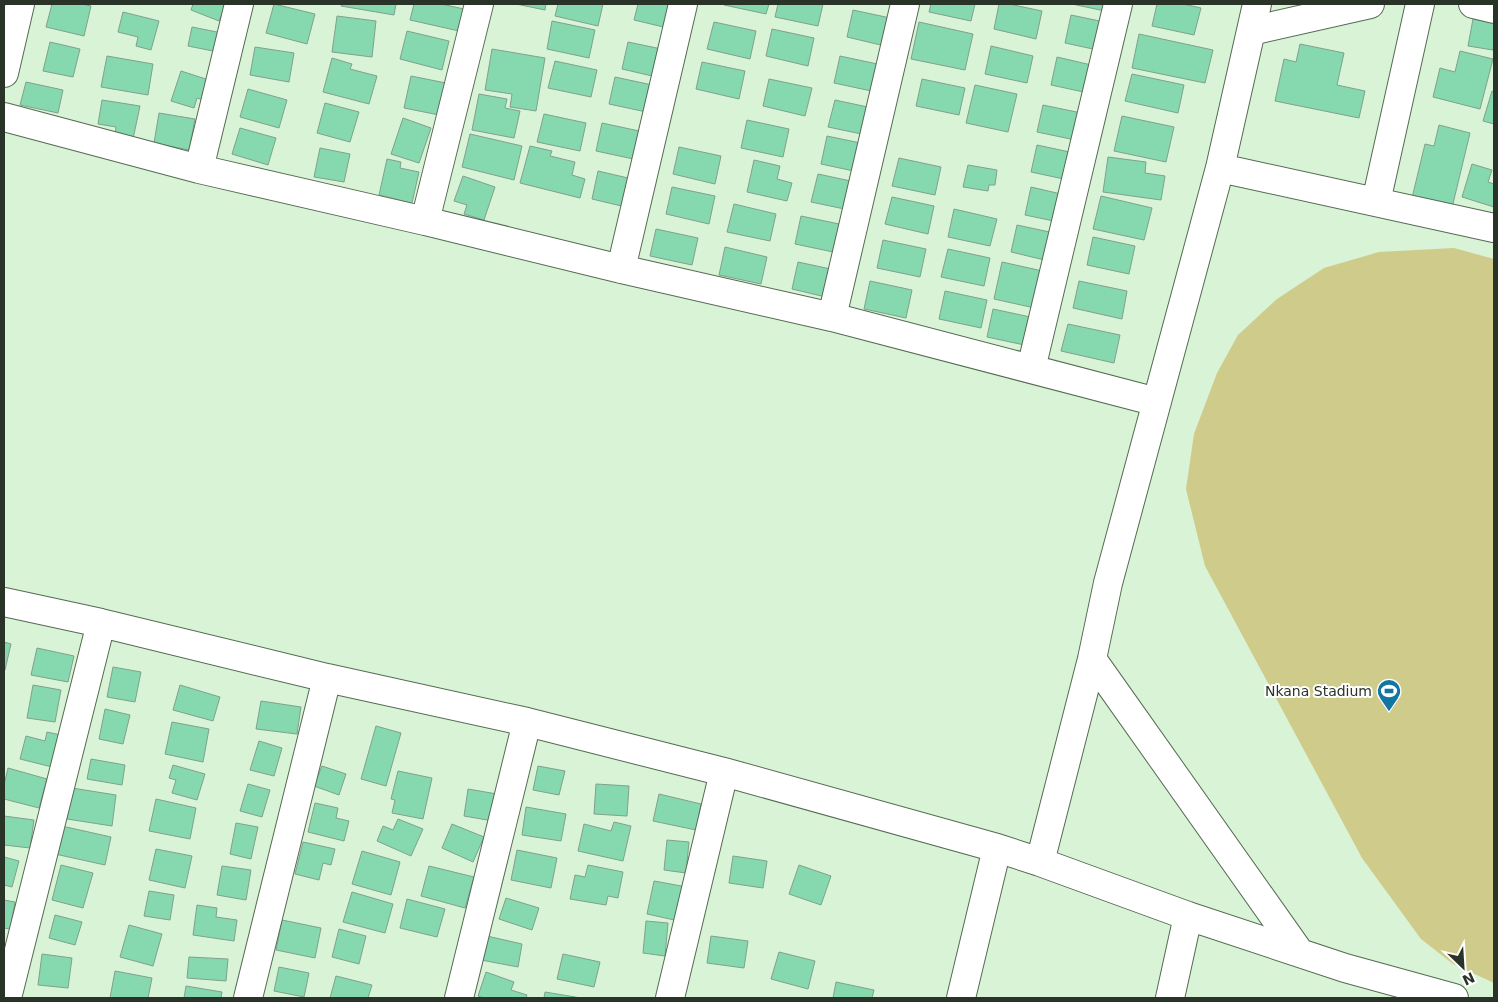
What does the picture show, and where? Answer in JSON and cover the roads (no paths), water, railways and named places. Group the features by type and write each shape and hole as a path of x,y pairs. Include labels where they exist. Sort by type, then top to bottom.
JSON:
{"street":[{"path":"4,73 20,4"},
{"path":"199,169 239,4"},
{"path":"425,221 480,4"},
{"path":"621,269 683,4"},
{"path":"832,317 905,4"},
{"path":"1031,369 1118,4"},
{"path":"1040,862 1092,659 1108,584 1220,168 1257,4"},
{"path":"1251,31 1370,4"},
{"path":"1376,202 1420,4"},
{"path":"1472,4 1494,9"},
{"path":"4,117 199,169 832,317 1157,402"},
{"path":"1220,168 1494,228"},
{"path":"4,602 101,623 327,678 527,722 724,772 997,848 1188,916 1300,953 1454,998"},
{"path":"7,998 101,623"},
{"path":"1092,659 1300,953"},
{"path":"248,998 327,678"},
{"path":"459,998 527,722"},
{"path":"670,998 724,772"},
{"path":"961,998 997,848"},
{"path":"1170,998 1188,916"}],"place":[{"name":"Nkana Stadium","path":"1389,712"}]}
